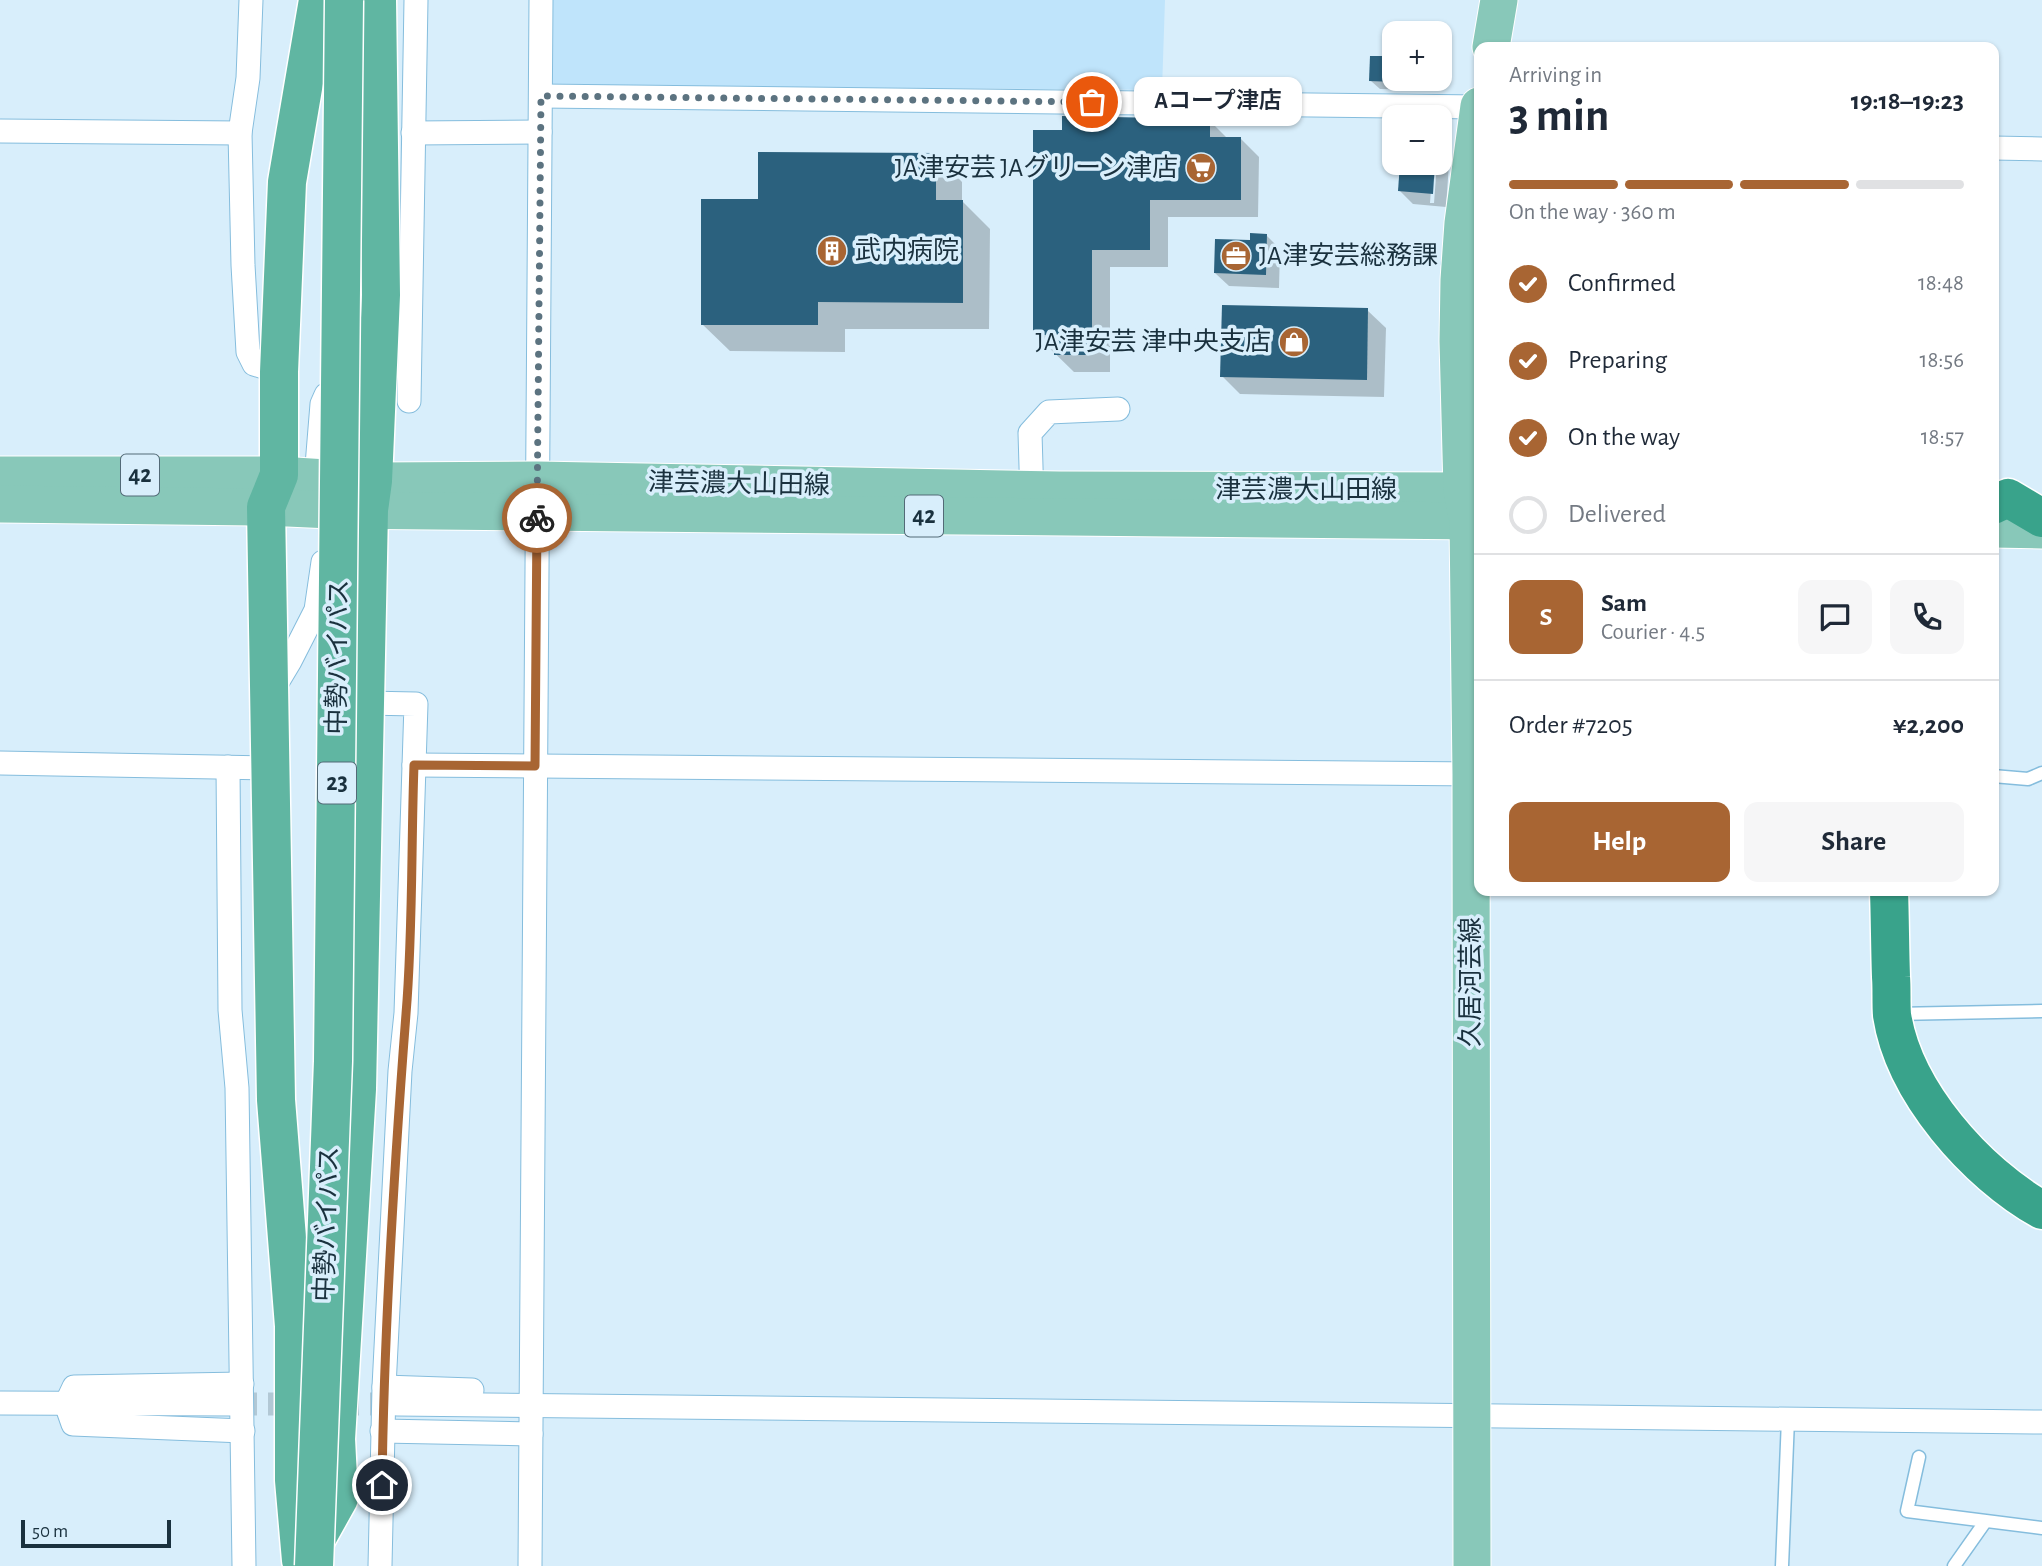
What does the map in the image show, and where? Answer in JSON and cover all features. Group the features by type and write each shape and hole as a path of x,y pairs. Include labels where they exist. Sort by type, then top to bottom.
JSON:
{"highway":[{"path":"302,1566 294,1480 294,1326 276,1100 268,697 298,496 279,372 287,182 318,0"},
{"name":"中勢バイパス","path":"312,1566 328,1227 333,1047 344,0"},
{"path":"312,1566 310,1548 339,1498 336,1439 357,1089 365,703 365,490 381,295 377,0"},
{"path":"2006,505 2042,518"},
{"path":"1889,896 1892,1014 1911,1072 1927,1099 1969,1153 1998,1179 2042,1210"}],"main road":[{"path":"1492,42 1499,0"},
{"name":"久居河芸線","path":"1474,143 1463,223 1458,341 1472,506 1474,685"},
{"name":"津芸濃大山田線","path":"0,475 298,496"},
{"name":"津芸濃大山田線","path":"0,504 298,496 365,490 537,496 1472,506"},
{"path":"2006,505 2042,530"},
{"name":"久居河芸線","path":"1472,1566 1474,896"}],"street":[{"path":"251,0 248,78 240,133 248,352 254,364 279,372"},
{"path":"409,401 416,0"},
{"path":"530,1566 541,0"},
{"path":"377,54 416,53"},
{"path":"541,96 1474,106"},
{"path":"0,131 240,133"},
{"path":"413,132 540,132"},
{"path":"1999,148 2042,149"},
{"path":"268,697 316,610 298,496 322,404 360,318 381,295"},
{"path":"1031,503 1030,433 1049,412 1118,409"},
{"path":"365,703 416,704 406,1013 400,1071 390,1396 382,1431 380,1566"},
{"path":"0,763 269,768"},
{"path":"414,765 1474,774"},
{"path":"228,767 230,1010 237,1088 238,1394 243,1431 244,1566"},
{"path":"0,1404 66,1404 238,1394"},
{"path":"390,1396 1471,1416 2042,1422"},
{"path":"66,1404 73,1424 243,1431"},
{"path":"382,1431 531,1434"}],"lane":[{"path":"1999,777 2028,779 2042,773"},
{"path":"1892,1014 2042,1011"},
{"path":"1782,1566 1788,1419"},
{"path":"1919,1457 1907,1511 2042,1528"},
{"path":"1954,1566 1985,1522"}],"shaded area":[{"path":"553,0 1165,0 1162,90 552,85"}],"building":[{"path":"1370,56 1382,56 1382,82 1369,81"},
{"path":"1062,116 1210,119 1210,137 1241,137 1241,200 1150,200 1150,250 1092,250 1092,355 1054,355 1054,335 1033,335 1033,130 1062,130"},
{"name":"武内病院","path":"758,152 936,153 936,200 963,200 963,303 818,302 818,325 701,325 701,199 758,199"},
{"path":"1399,175 1434,175 1433,194 1398,191"},
{"name":"JA津安芸総務課","path":"1250,233 1267,234 1266,275 1214,273 1215,239 1250,240"},
{"name":"JA津安芸 津中央支店","path":"1222,305 1368,308 1367,380 1220,377"}],"tunnel":[{"path":"234,1404 397,1404"}],"way so far":[{"path":"537,518 541,96 1092,102"}],"place":[{"name":"Aコープ津店","path":"1092,102"},
{"name":"JA津安芸 JAグリーン津店","path":"1201,168"},
{"name":"武内病院","path":"832,251"},
{"name":"JA津安芸総務課","path":"1236,256"},
{"name":"JA津安芸 津中央支店","path":"1294,342"}],"route":[{"path":"382,1485 382,1431 400,1071 406,1013 414,765 535,766 537,518"}]}
